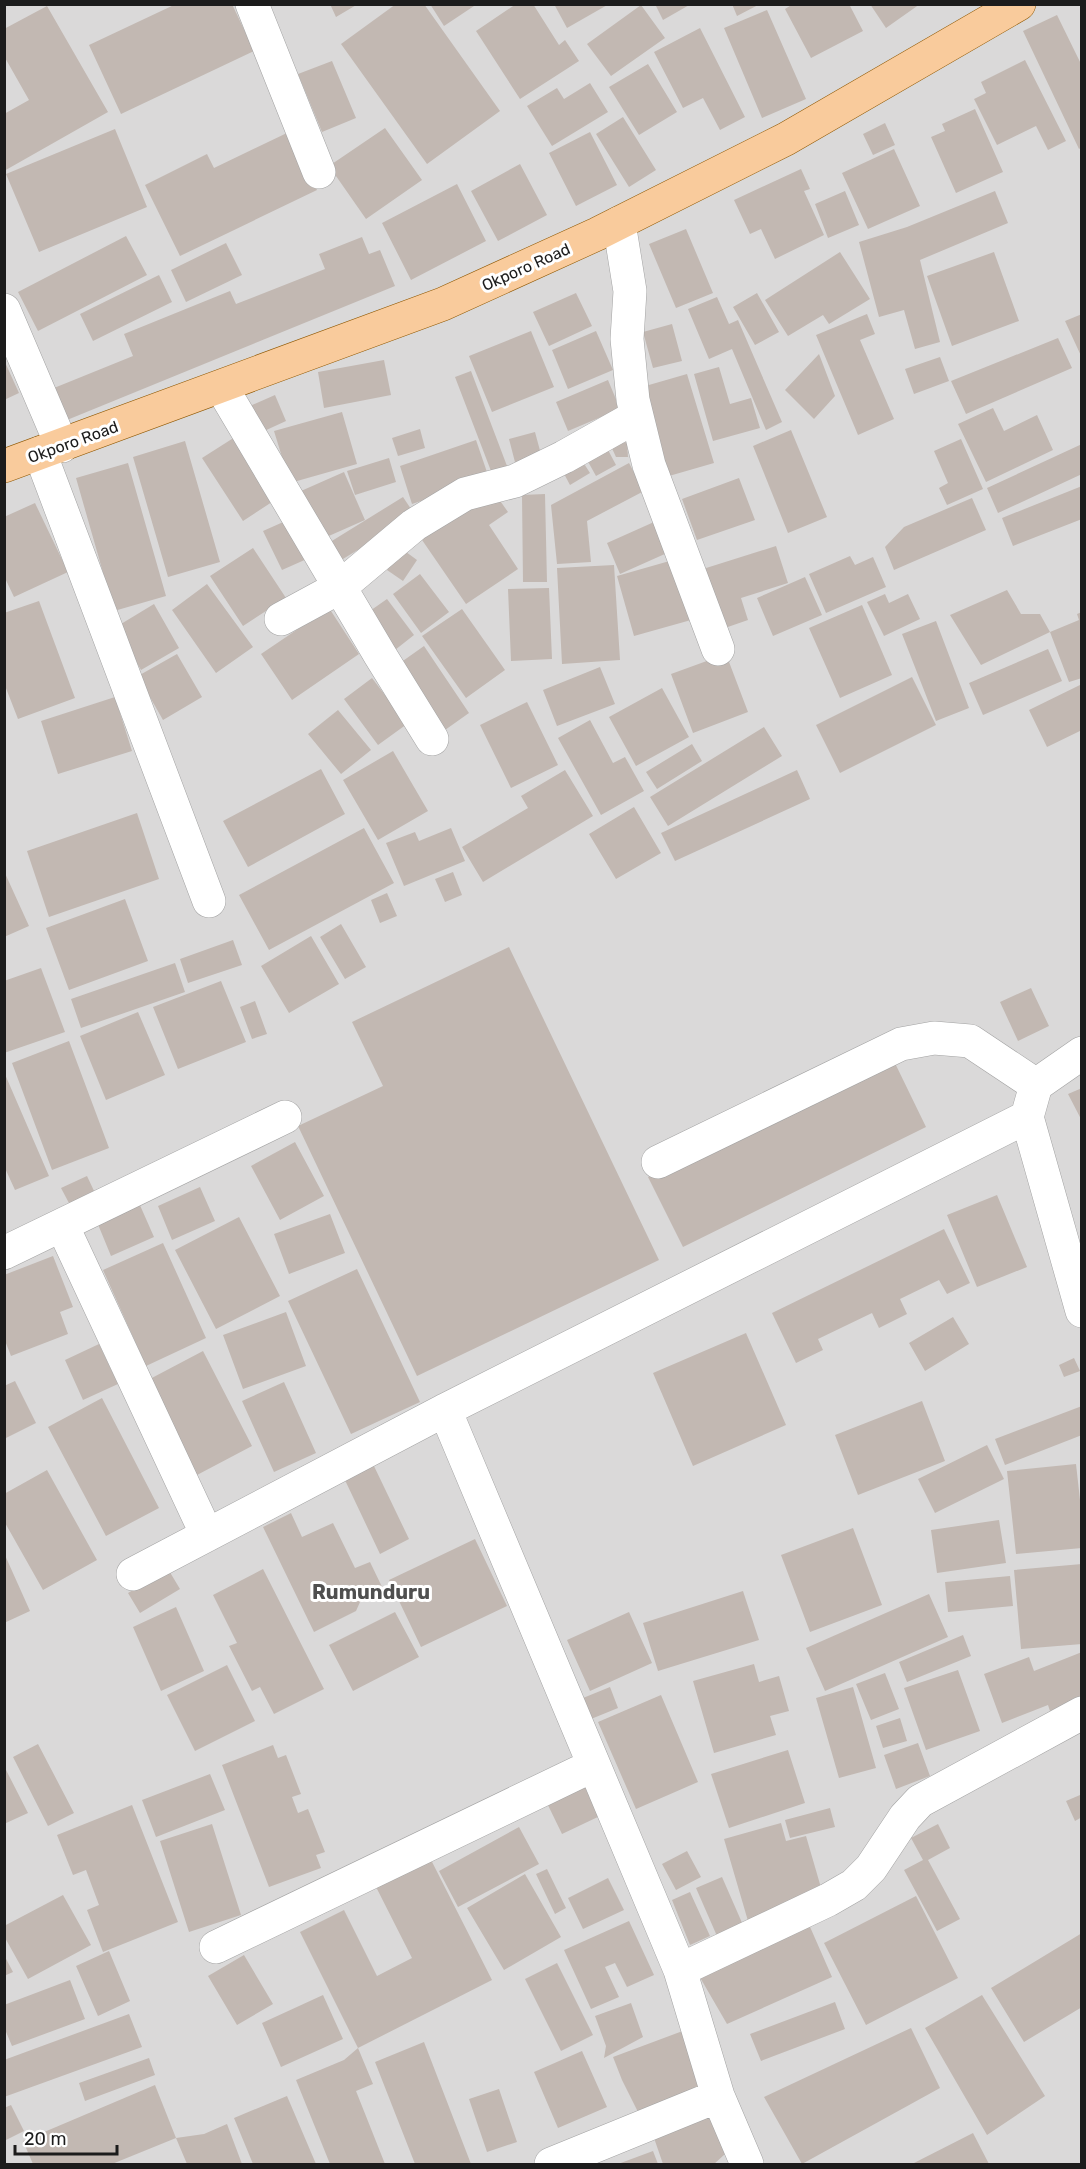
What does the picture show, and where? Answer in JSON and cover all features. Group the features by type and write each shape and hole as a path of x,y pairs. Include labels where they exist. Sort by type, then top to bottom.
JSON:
{"main road":[{"name":"Okporo Road","path":"4,466 443,304 619,223 786,139 1019,4"}],"street":[{"path":"252,4 319,172"},
{"path":"619,223 630,291 627,339 633,400 649,465 718,648"},
{"path":"4,310 208,901"},
{"path":"222,387 432,739"},
{"path":"281,619 340,587 414,525 465,494 515,481 564,457 637,416"},
{"path":"658,1162 901,1044 934,1038 970,1041 1035,1085"},
{"path":"1082,1053 1035,1085 1027,1117 1082,1311"},
{"path":"4,1253 285,1117"},
{"path":"133,1575 445,1410 1027,1117"},
{"path":"62,1225 207,1535"},
{"path":"445,1410 680,1970 718,2096 747,2164"},
{"path":"680,1970 828,1900 854,1885 871,1868 905,1817 920,1801 1082,1713"},
{"path":"216,1947 594,1765"},
{"path":"551,2164 718,2096"}],"shaded area":[{"path":"5,5 1081,5 1081,2164 5,2164"}],"building":[{"path":"176,4 232,4 254,51 121,114 89,45"},
{"path":"330,4 358,4 336,17"},
{"path":"396,4 424,4 500,111 427,164 341,44"},
{"path":"430,4 477,4 444,26"},
{"path":"516,4 533,4 559,45 565,40 579,61 520,99 476,31"},
{"path":"554,4 609,4 567,28"},
{"path":"655,4 691,4 663,20"},
{"path":"732,4 760,4 737,16"},
{"path":"793,4 849,4 863,31 811,58 785,9"},
{"path":"870,4 920,4 886,28"},
{"path":"641,5 665,38 611,76 587,44"},
{"path":"47,6 108,112 4,171 4,114 29,100 4,56 4,29"},
{"path":"767,10 806,99 762,118 724,28"},
{"path":"1057,15 1082,66 1082,147 1079,149 1023,31"},
{"path":"700,28 745,117 720,130 703,98 683,108 654,52"},
{"path":"1025,60 1066,141 1048,150 1036,126 997,145 974,99 986,93 981,82"},
{"path":"332,61 356,118 322,132 298,74"},
{"path":"648,64 677,112 639,135 609,87"},
{"path":"590,83 608,112 552,146 527,106 557,88 564,99"},
{"path":"975,109 1003,172 956,193 931,137 945,131 942,124"},
{"path":"623,117 656,170 629,187 596,134"},
{"path":"885,123 895,145 873,155 863,134"},
{"path":"385,128 422,180 366,219 329,166"},
{"path":"115,129 147,207 39,252 6,174"},
{"path":"289,132 317,190 180,256 145,185 207,154 214,168"},
{"path":"590,132 617,185 576,206 549,153"},
{"path":"894,149 920,206 868,229 842,173"},
{"path":"520,164 547,215 498,241 471,191"},
{"path":"801,169 810,189 804,191 824,235 775,259 761,229 750,234 734,200"},
{"path":"457,184 486,241 411,280 382,223"},
{"path":"845,191 859,225 828,238 815,204"},
{"path":"995,191 1008,223 920,260 940,342 915,349 904,310 879,317 859,242 907,227"},
{"path":"686,229 713,293 676,308 649,244"},
{"path":"126,236 147,275 38,331 18,292"},
{"path":"362,237 369,254 380,250 395,286 67,420 54,388 133,356 124,334 230,291 236,304 325,269 319,254"},
{"path":"226,243 242,275 186,302 171,270"},
{"path":"840,252 870,299 829,324 823,315 788,336 765,300"},
{"path":"994,252 1019,321 952,346 927,276"},
{"path":"159,275 172,302 93,341 80,314"},
{"path":"576,293 592,326 549,346 533,312"},
{"path":"757,293 779,332 755,345 733,307"},
{"path":"717,297 729,324 738,320 782,422 766,430 732,349 709,359 688,309"},
{"path":"867,314 875,334 860,340 894,419 858,435 816,335"},
{"path":"1082,314 1082,358 1065,321"},
{"path":"672,324 682,361 653,368 643,332"},
{"path":"531,331 554,387 492,412 469,356"},
{"path":"596,331 613,370 568,389 552,350"},
{"path":"1058,338 1072,368 966,414 951,381"},
{"path":"819,354 835,396 814,419 785,390"},
{"path":"940,357 949,381 914,394 905,369"},
{"path":"4,360 19,393 4,400"},
{"path":"384,360 391,395 324,408 318,372"},
{"path":"719,367 730,404 751,398 760,428 713,441 694,374"},
{"path":"471,371 507,466 491,471 455,377"},
{"path":"687,374 714,463 669,476 642,387"},
{"path":"608,380 620,409 568,431 556,402"},
{"path":"275,395 286,421 262,432 250,406"},
{"path":"993,408 1004,431 1037,415 1053,450 986,482 958,424"},
{"path":"342,412 357,464 290,483 274,431"},
{"path":"420,429 425,448 398,456 392,438"},
{"path":"791,430 827,517 788,533 753,446"},
{"path":"535,432 542,458 516,466 509,439"},
{"path":"235,437 275,500 243,521 202,458"},
{"path":"961,439 983,489 947,505 939,488 948,483 934,451"},
{"path":"476,440 489,478 412,504 400,466"},
{"path":"185,441 220,562 168,577 133,457"},
{"path":"627,442 628,457 616,457 610,444"},
{"path":"1082,444 1082,474 998,513 987,488"},
{"path":"607,448 616,465 596,476 586,458"},
{"path":"389,458 396,482 355,495 347,471"},
{"path":"581,459 590,473 570,485 562,470"},
{"path":"128,463 166,596 114,611 76,478"},
{"path":"629,463 644,491 587,521 591,562 557,564 551,505"},
{"path":"344,472 365,520 322,539 301,491"},
{"path":"739,478 755,520 697,540 682,499"},
{"path":"1082,486 1082,519 1013,546 1002,518"},
{"path":"491,488 508,512 489,525 518,569 466,604 420,537"},
{"path":"545,494 547,582 523,582 522,495"},
{"path":"403,497 415,515 338,562 327,544"},
{"path":"972,498 986,530 894,570 885,547 904,527"},
{"path":"35,503 68,572 14,597 4,576 4,517"},
{"path":"290,519 309,558 282,570 263,531"},
{"path":"654,522 667,553 620,574 607,543"},
{"path":"776,546 788,583 741,598 748,620 722,629 703,569"},
{"path":"253,548 286,598 243,626 210,576"},
{"path":"402,549 417,560 403,581 387,570"},
{"path":"850,556 855,565 873,557 886,587 826,613 809,574"},
{"path":"673,560 691,620 634,636 617,576"},
{"path":"614,565 620,660 562,664 557,568"},
{"path":"420,574 449,612 421,633 393,594"},
{"path":"805,577 822,615 773,636 757,598"},
{"path":"207,584 253,647 216,673 172,610"},
{"path":"549,588 552,659 511,661 508,589"},
{"path":"1007,590 1021,614 1040,614 1050,632 981,665 950,615"},
{"path":"885,594 889,603 908,594 920,619 884,636 867,602"},
{"path":"387,599 414,635 395,650 367,613"},
{"path":"39,601 75,698 18,719 4,683 4,613"},
{"path":"154,604 179,648 141,670 116,627"},
{"path":"862,605 892,675 840,698 809,628"},
{"path":"329,608 359,654 292,700 261,654"},
{"path":"462,609 505,670 466,698 422,636"},
{"path":"1082,612 1082,678 1069,682 1050,632 1079,620 1077,614"},
{"path":"936,621 969,708 936,721 902,634"},
{"path":"424,646 469,713 445,730 400,663"},
{"path":"1048,649 1062,681 983,715 969,683"},
{"path":"177,654 202,697 163,720 138,676"},
{"path":"726,654 748,712 693,733 671,674"},
{"path":"600,667 615,704 557,726 543,690"},
{"path":"912,677 936,725 840,773 816,725"},
{"path":"372,678 407,724 378,745 344,699"},
{"path":"1082,684 1082,730 1047,747 1029,710"},
{"path":"662,688 689,737 636,766 609,717"},
{"path":"115,697 132,751 58,774 41,721"},
{"path":"527,702 558,765 511,788 480,725"},
{"path":"338,710 371,750 341,774 308,734"},
{"path":"590,720 613,763 625,757 644,791 601,815 558,738"},
{"path":"764,727 782,756 668,826 650,797"},
{"path":"692,744 702,761 657,789 646,772"},
{"path":"393,751 428,811 378,840 343,780"},
{"path":"321,769 345,814 248,867 223,821"},
{"path":"565,770 593,816 483,882 462,847 528,808 521,796"},
{"path":"797,770 810,799 675,861 661,833"},
{"path":"634,807 661,853 616,879 589,834"},
{"path":"137,813 159,879 49,917 27,851"},
{"path":"364,828 394,883 269,950 239,895"},
{"path":"451,828 465,861 404,886 386,843 415,832 419,841"},
{"path":"4,871 29,926 4,937"},
{"path":"453,872 462,895 445,902 435,879"},
{"path":"387,893 397,916 380,923 371,900"},
{"path":"125,899 148,961 69,990 46,928"},
{"path":"341,924 366,967 345,979 320,937"},
{"path":"311,936 339,984 289,1013 261,966"},
{"path":"233,940 242,965 188,983 180,959"},
{"path":"509,947 659,1260 417,1376 298,1126 383,1086 352,1022"},
{"path":"175,963 185,992 81,1028 71,999"},
{"path":"41,968 65,1032 4,1053 4,981"},
{"path":"221,981 246,1042 178,1069 153,1007"},
{"path":"1031,988 1049,1026 1018,1041 1000,1002"},
{"path":"255,1001 267,1034 252,1039 240,1007"},
{"path":"138,1012 165,1075 106,1100 80,1036"},
{"path":"69,1041 109,1148 52,1170 12,1063"},
{"path":"892,1057 926,1127 683,1247 648,1177"},
{"path":"4,1072 49,1176 15,1190 4,1166"},
{"path":"1082,1088 1082,1121 1068,1094"},
{"path":"295,1142 324,1196 280,1220 251,1166"},
{"path":"87,1176 95,1193 70,1205 61,1188"},
{"path":"200,1187 215,1221 172,1240 158,1206"},
{"path":"997,1195 1027,1267 977,1287 947,1215"},
{"path":"139,1203 154,1237 111,1256 97,1222"},
{"path":"330,1214 345,1253 289,1274 274,1234"},
{"path":"239,1217 280,1296 216,1329 175,1250"},
{"path":"944,1229 970,1283 947,1294 939,1280 900,1299 907,1314 879,1328 872,1313 818,1339 823,1350 796,1363 772,1313"},
{"path":"163,1243 206,1338 146,1366 103,1270"},
{"path":"53,1256 73,1307 60,1312 68,1334 11,1356 4,1338 4,1275"},
{"path":"357,1269 420,1402 351,1434 288,1301"},
{"path":"286,1312 306,1366 243,1389 223,1335"},
{"path":"953,1317 969,1344 925,1371 909,1343"},
{"path":"746,1333 786,1425 693,1466 653,1373"},
{"path":"99,1344 118,1384 83,1400 65,1360"},
{"path":"203,1351 252,1446 197,1475 148,1380"},
{"path":"1074,1358 1080,1371 1064,1377 1059,1365"},
{"path":"15,1381 36,1423 4,1439 4,1386"},
{"path":"284,1382 316,1453 274,1472 242,1401"},
{"path":"102,1398 159,1508 106,1536 48,1427"},
{"path":"922,1401 945,1461 858,1495 835,1435"},
{"path":"1082,1406 1082,1435 1005,1465 995,1439"},
{"path":"987,1445 1004,1479 935,1513 918,1479"},
{"path":"373,1464 409,1539 380,1554 344,1478"},
{"path":"1076,1464 1082,1518 1082,1548 1016,1554 1007,1471"},
{"path":"47,1470 97,1560 43,1590 4,1521 4,1494"},
{"path":"291,1513 302,1537 333,1523 355,1568 370,1562 384,1591 360,1602 356,1611 314,1632 263,1527"},
{"path":"999,1520 1006,1563 937,1573 931,1530"},
{"path":"853,1528 882,1605 810,1632 781,1555"},
{"path":"475,1539 507,1606 421,1647 389,1580"},
{"path":"4,1553 30,1611 4,1623"},
{"path":"1082,1564 1082,1644 1021,1649 1014,1570"},
{"path":"168,1569 180,1589 140,1613 128,1593"},
{"path":"263,1569 324,1689 274,1714 260,1687 252,1691 229,1646 237,1643 213,1595"},
{"path":"1010,1576 1013,1606 948,1612 945,1582"},
{"path":"743,1591 759,1640 658,1671 643,1623"},
{"path":"929,1594 948,1637 825,1691 806,1648"},
{"path":"176,1607 204,1671 161,1691 133,1627"},
{"path":"395,1612 419,1657 353,1691 329,1645"},
{"path":"629,1612 652,1663 590,1691 567,1640"},
{"path":"963,1635 971,1656 907,1682 899,1662"},
{"path":"1082,1652 1082,1699 1050,1711 1048,1705 1002,1723 984,1674 1029,1657 1034,1671"},
{"path":"754,1664 759,1682 779,1676 789,1711 770,1716 776,1735 714,1753 693,1681"},
{"path":"227,1665 255,1721 195,1751 167,1695"},
{"path":"958,1670 980,1731 926,1750 904,1688"},
{"path":"885,1673 899,1709 871,1720 856,1684"},
{"path":"610,1687 618,1708 591,1719 583,1698"},
{"path":"853,1687 876,1768 839,1778 816,1698"},
{"path":"661,1695 698,1782 636,1809 598,1722"},
{"path":"900,1718 907,1741 883,1748 876,1726"},
{"path":"918,1743 930,1776 896,1789 884,1755"},
{"path":"38,1744 74,1813 48,1826 13,1757"},
{"path":"273,1745 278,1758 286,1755 301,1794 292,1797 298,1813 308,1809 325,1852 316,1855 321,1868 269,1887 222,1765"},
{"path":"788,1750 805,1803 729,1828 711,1774"},
{"path":"4,1766 28,1813 4,1824"},
{"path":"210,1774 225,1810 156,1837 142,1800"},
{"path":"585,1779 602,1815 562,1834 545,1799"},
{"path":"1080,1795 1082,1817 1075,1821 1066,1801"},
{"path":"132,1805 178,1922 103,1952 87,1910 99,1905 86,1870 73,1875 57,1835"},
{"path":"830,1808 835,1827 790,1838 785,1820"},
{"path":"781,1823 786,1841 806,1836 824,1898 748,1921 724,1839"},
{"path":"212,1824 241,1915 189,1932 160,1841"},
{"path":"938,1824 950,1848 928,1860 960,1919 937,1931 904,1870 923,1860 911,1838"},
{"path":"519,1827 539,1864 458,1907 439,1871"},
{"path":"687,1851 701,1877 676,1890 662,1864"},
{"path":"428,1854 492,1980 358,2048 300,1932 344,1910 377,1976 412,1958 373,1881"},
{"path":"547,1869 566,1908 555,1914 536,1874"},
{"path":"525,1874 561,1937 504,1970 467,1908"},
{"path":"722,1877 743,1925 717,1936 696,1888"},
{"path":"608,1878 624,1910 583,1929 568,1898"},
{"path":"690,1892 710,1936 690,1945 672,1900"},
{"path":"63,1895 91,1945 28,1979 4,1936 4,1926"},
{"path":"916,1896 958,1978 866,2025 824,1943"},
{"path":"807,1920 832,1977 727,2024 698,1974"},
{"path":"629,1921 654,1975 627,1987 615,1963 605,1967 619,1997 591,2009 564,1950"},
{"path":"1082,1933 1082,2007 1024,2042 991,1988"},
{"path":"109,1951 130,2001 98,2016 76,1966"},
{"path":"4,1955 13,1972 4,1976"},
{"path":"244,1955 273,2004 237,2025 208,1976"},
{"path":"557,1963 593,2035 561,2051 525,1979"},
{"path":"70,1980 85,2019 12,2046 4,2027 4,2005"},
{"path":"323,1995 343,2039 281,2067 262,2023"},
{"path":"982,1995 1045,2096 987,2135 925,2028"},
{"path":"835,2002 845,2029 761,2061 750,2034"},
{"path":"631,2003 643,2037 604,2058 606,2046 595,2016"},
{"path":"129,2014 142,2047 4,2097 4,2060"},
{"path":"911,2028 940,2088 802,2164 764,2097"},
{"path":"688,2029 712,2086 639,2114 613,2057"},
{"path":"424,2042 471,2164 415,2164 375,2062"},
{"path":"358,2048 373,2084 356,2091 385,2164 330,2164 296,2080 344,2060"},
{"path":"582,2051 607,2107 558,2128 534,2072"},
{"path":"149,2058 155,2075 85,2101 79,2083"},
{"path":"155,2085 176,2138 112,2164 33,2164 23,2141"},
{"path":"499,2089 517,2142 487,2152 469,2099"},
{"path":"287,2096 316,2164 253,2164 234,2118"},
{"path":"11,2105 24,2131 4,2141 4,2108"},
{"path":"715,2115 735,2145 714,2164 663,2164 654,2138"},
{"path":"227,2124 242,2164 187,2164 176,2138 204,2134"},
{"path":"973,2133 989,2164 912,2164"},
{"path":"653,2151 658,2164 618,2164"}],"district":[{"name":"Rumunduru","path":"371,1592"}]}
